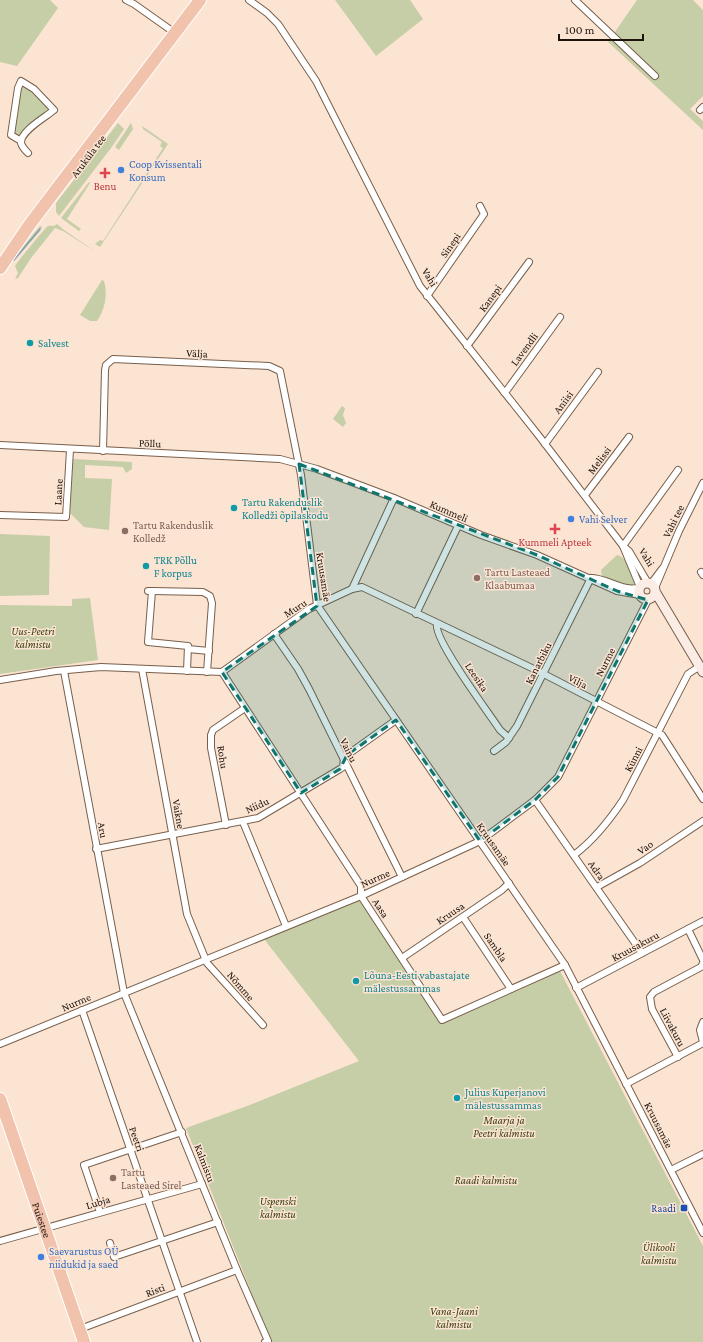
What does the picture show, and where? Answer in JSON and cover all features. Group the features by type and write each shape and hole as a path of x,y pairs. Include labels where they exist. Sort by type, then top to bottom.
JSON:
{"highway":[{"name":"Aruküla tee","path":"3,264 30,224 200,0"},
{"name":"Puiestee","path":"0,1099 46,1228 84,1342"}],"street":[{"path":"126,0 175,33"},
{"name":"Vahi","path":"249,0 267,13 278,24 316,81 388,225 427,296 546,444 623,546 648,592 667,611 701,669"},
{"path":"575,0 655,76"},
{"path":"21,141 31,127 54,110 34,89 22,81 18,88 10,135 21,141 28,154"},
{"name":"Sinepi","path":"427,296 484,214 480,206"},
{"name":"Kanepi","path":"466,346 528,262"},
{"name":"Lavendli","path":"504,392 507,390 560,317"},
{"name":"Välja","path":"103,451 105,370 106,364 113,359 269,366 280,371 282,376 299,464"},
{"name":"Aniisi","path":"546,444 598,372"},
{"name":"Melissi","path":"585,495 629,437"},
{"name":"Põllu","path":"0,445 70,450 280,459 299,464"},
{"name":"Laane","path":"0,515 66,517 70,450"},
{"name":"Kummeli","path":"299,464 394,498 458,526 537,554 617,591 648,592"},
{"name":"Kruusamäe","path":"299,464 317,606 565,965 703,1233"},
{"path":"623,546 678,470"},
{"name":"Vahi tee","path":"648,592 662,569 703,483"},
{"path":"352,589 394,498"},
{"path":"416,614 458,526"},
{"name":"Vahi","path":"623,546 629,551 648,592"},
{"name":"Kanarbiku","path":"494,751 509,738 517,726 591,578"},
{"name":"Vilja","path":"352,589 362,587 544,674 658,732 671,747 703,799"},
{"name":"Muru","path":"222,672 309,609 352,589"},
{"path":"187,671 188,646 148,642 150,591 203,592 208,594 212,603 207,672"},
{"name":"Nurme","path":"0,1044 361,896 480,841 535,800 558,777 597,701 648,592"},
{"name":"Leesika","path":"438,624 438,633 449,655 500,730 509,738"},
{"name":"Vainu","path":"274,634 309,689 343,762 402,877"},
{"path":"188,650 208,651"},
{"path":"0,680 101,667 222,672"},
{"name":"Vaikne","path":"142,669 187,914 206,959"},
{"name":"Künni","path":"574,855 596,835 611,818 688,674 701,669"},
{"name":"Aru","path":"64,671 124,993"},
{"name":"Aasa","path":"222,672 362,886 361,896 442,1020 565,965"},
{"name":"Rohu","path":"226,825 211,748 211,735 214,730 245,708"},
{"name":"Niidu","path":"96,849 258,818 343,767 344,758 347,755 396,720"},
{"name":"Adra","path":"535,800 642,953"},
{"name":"Vao","path":"597,887 640,863 703,821"},
{"path":"243,822 286,926"},
{"name":"Kruusa","path":"402,958 509,883"},
{"name":"Sambla","path":"463,916 511,988"},
{"name":"Kruusakuru","path":"576,988 703,921"},
{"name":"Liivakuru","path":"678,1057 652,1008 650,997 654,992 700,967 703,962 688,929"},
{"name":"Nõmme","path":"206,959 263,1025"},
{"name":"Kalmistu","path":"124,993 266,1341"},
{"name":"Peetri","path":"82,1010 197,1342"},
{"path":"626,1084 703,1042 700,1030 703,1022"},
{"path":"100,1212 84,1165 182,1132"},
{"path":"671,1170 703,1154"},
{"name":"Lubja","path":"0,1241 202,1184"},
{"path":"110,1243 114,1256 218,1222"},
{"name":"Risti","path":"80,1329 237,1270"}],"highlighted area":[{"path":"299,464 537,555 617,591 648,600 558,777 535,800 480,841 396,720 347,755 340,769 301,793 222,672 317,606"}],"green space":[{"path":"0,0 50,0 58,8 17,66 0,62"},
{"path":"335,0 410,0 423,19 376,56"},
{"path":"637,0 693,0 703,10 703,96 690,109 703,121 703,130 608,42"},
{"path":"20,84 29,87 50,109 20,137 13,139"},
{"path":"118,123 124,129 59,216 56,212 56,203"},
{"path":"131,123 133,129 119,150 115,147"},
{"path":"142,126 168,144 100,247 95,244 100,240 103,241 163,148 160,146 162,142 143,129"},
{"path":"89,182 90,183 67,219 81,229 79,231 61,218"},
{"path":"57,224 96,252 63,231 55,228 31,258 18,278 15,279 18,273 15,266 17,263 48,226 54,226"},
{"path":"40,226 42,227 40,231 13,262 13,258"},
{"path":"102,280 104,281 106,291 104,307 97,321 90,321 80,315"},
{"path":"342,406 345,408 343,415 346,423 343,427 333,419"},
{"path":"73,459 132,462 132,469 126,473 123,467 85,465 85,478 112,479 109,530 84,527 70,513"},
{"path":"0,534 50,536 49,595 0,596"},
{"path":"617,555 621,556 627,562 633,575 636,583 630,587 602,576 601,570"},
{"name":"Uus-Peetri kalmistu","path":"90,598 98,660 0,674 0,605 72,606 72,599"},
{"name":"Maarja ja Peetri kalmistu","path":"359,899 442,1024 560,971 703,1246 703,1342 271,1342 186,1128 247,1106 359,1061 264,939"}],"waterway":[{"path":"14,260 40,229"}],"place":[{"name":"Coop Kvissentali Konsum","path":"121,170"},
{"name":"Benu","path":"105,173"},
{"name":"Salvest","path":"30,343"},
{"name":"Tartu Rakenduslik Kolledži õpilaskodu","path":"234,508"},
{"name":"Vahi Selver","path":"571,519"},
{"name":"Kummeli Apteek","path":"555,529"},
{"name":"Tartu Rakenduslik Kolledž","path":"125,531"},
{"name":"TRK Põllu F korpus","path":"146,566"},
{"name":"Tartu Lasteaed Klaabumaa","path":"477,578"},
{"name":"Lõuna-Eesti vabastajate mälestussammas","path":"356,981"},
{"name":"Julius Kuperjanovi mälestussammas","path":"457,1098"},
{"name":"Tartu Lasteaed Sirel","path":"113,1178"},
{"name":"Raadi","path":"684,1208"},
{"name":"Saevarustus OÜ niidukid ja saed","path":"41,1257"}],"park label":[{"name":"Raadi kalmistu","path":"486,1180"},
{"name":"Uspenski kalmistu","path":"278,1207"},
{"name":"Ülikooli kalmistu","path":"659,1253"},
{"name":"Vana-Jaani kalmistu","path":"454,1317"}]}
